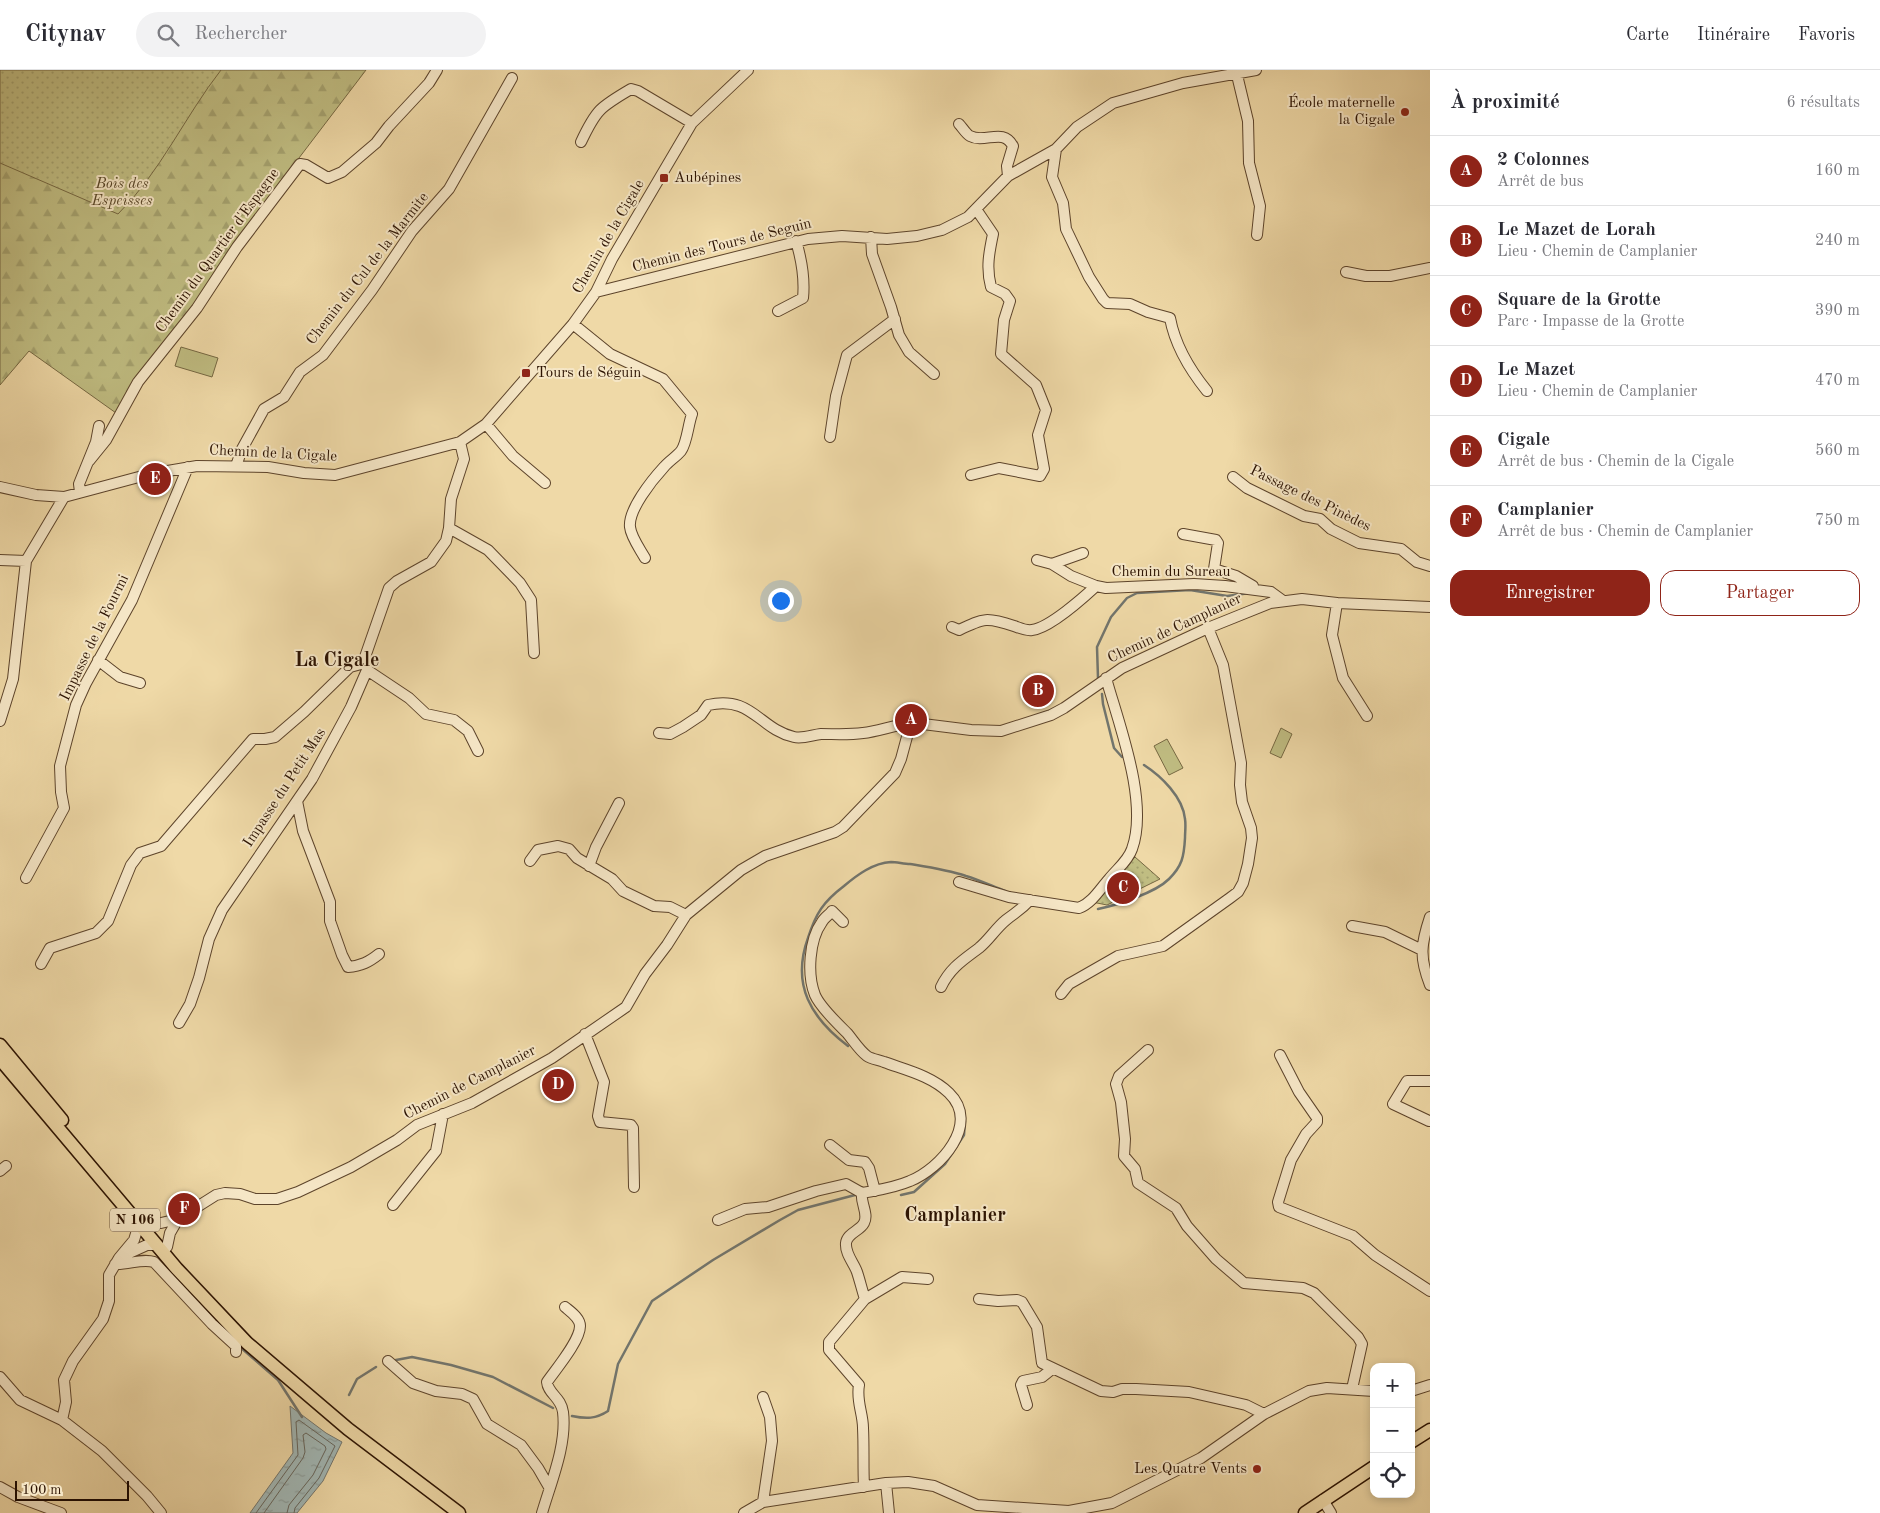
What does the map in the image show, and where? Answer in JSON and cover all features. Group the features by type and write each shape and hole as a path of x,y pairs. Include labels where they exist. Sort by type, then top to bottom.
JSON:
{"main road":[{"name":"N 106","path":"0,1045 143,1224"},
{"name":"N 106","path":"0,1060 162,1246 280,1370 348,1429 459,1513"},
{"path":"1415,1439 1430,1430"},
{"path":"1304,1513 1370,1470"}],"street":[{"name":"Chemin du Quartier d'Espagne","path":"89,461 106,440 138,382 197,308 237,247 300,164 306,165 328,178 342,172 376,143 389,126 429,83 437,70"},
{"name":"Chemin de la Cigale","path":"0,487 36,495 64,497 150,474 188,467 268,467 304,473 335,474 460,442 486,424 573,324 596,292 612,259 692,123 748,70"},
{"name":"Chemin des Tours de Seguin","path":"596,292 796,241 842,236 887,239 942,230 968,217 1008,176 1056,149 1077,127 1113,103 1183,84 1256,70"},
{"path":"1236,75 1248,121 1248,163 1260,206 1257,234"},
{"name":"Chemin du Cul de la Marmite","path":"236,466 242,449 264,409 284,397 300,372 323,354 372,290 412,231 449,189 512,78"},
{"path":"581,142 598,111 631,89 638,91 692,123"},
{"path":"959,124 970,136 978,138 998,136 1006,138 1010,142 1012,146 1007,166 1008,176"},
{"path":"1056,149 1052,176 1063,203 1066,229 1089,277 1103,299 1108,303 1130,304 1148,312 1170,318 1173,334 1184,357 1207,391"},
{"path":"971,475 999,468 1040,476 1044,469 1038,435 1046,410 1036,385 1001,354 1004,320 1010,301 1005,294 991,287 988,273 988,254 994,234 976,210"},
{"path":"871,237 872,254 899,334 909,352 934,374"},
{"path":"778,311 803,298 802,262 796,241"},
{"path":"1346,272 1366,276 1390,276 1430,268"},
{"path":"830,437 836,396 847,356 895,319"},
{"path":"573,324 610,354 663,379 692,414 687,426 685,444 664,467 640,498 632,512 630,530 645,558"},
{"path":"486,424 513,456 545,483"},
{"path":"80,492 79,484 89,461 99,426"},
{"name":"Impasse du Petit Mas","path":"179,1023 190,1004 213,927 222,910 312,779 343,723 366,667 365,657 389,588 397,581 431,562 446,541 451,499 464,460 460,442"},
{"name":"Impasse de la Fourmi","path":"26,878 64,808 60,766 76,705 98,660 132,600 188,467"},
{"name":"Passage des Pinèdes","path":"1233,477 1247,488 1304,516 1320,519 1331,528 1358,543 1401,549 1417,562 1430,566"},
{"path":"0,721 13,679 26,561 64,497"},
{"path":"449,528 488,550 520,584 531,600 534,653"},
{"path":"1183,534 1216,540 1218,543 1214,569 1236,576 1262,590 1270,603"},
{"path":"1052,564 1082,553"},
{"path":"0,560 26,561"},
{"name":"Chemin du Sureau","path":"1037,560 1052,564 1070,576 1106,588 1194,584 1278,590 1302,599"},
{"path":"952,627 959,630 980,620 994,619 1026,630 1035,630 1066,612 1096,586"},
{"name":"Chemin du Sureau","path":"1262,590 1271,592 1282,600"},
{"name":"Chemin de Camplanier","path":"143,1224 178,1219 216,1196 225,1193 240,1194 255,1199 277,1199 298,1192 352,1167 397,1140 417,1125 472,1102 552,1058 626,1006 645,974 668,945 686,915 741,870 765,856 843,828 895,773 901,760 908,734 915,723 972,730 1001,731 1051,715 1122,668 1208,628 1282,600 1302,599 1337,603 1430,607"},
{"path":"1337,603 1332,636 1343,678 1367,716"},
{"path":"1061,994 1068,984 1118,956 1163,946 1238,892 1243,883 1252,838 1251,828 1240,790 1241,763 1223,664 1208,628"},
{"path":"98,660 120,676 140,683"},
{"path":"41,964 50,948 96,933 108,921 131,865 140,853 161,846 253,739 266,740 274,737 304,712 350,667 366,667 409,698 426,714 454,720 468,731 478,751"},
{"path":"959,882 1009,897 1079,908 1085,906 1125,863 1133,848 1138,801 1132,771 1106,678"},
{"path":"659,733 670,734 675,732 698,718 708,705 716,703 731,703 744,706 773,728 794,737 863,733 915,723"},
{"path":"297,801 303,831 330,902 330,921 348,967 367,963 379,954"},
{"path":"589,866 596,846 620,803"},
{"path":"530,861 538,850 558,846 569,849 577,858 612,879 623,891 654,906 670,907 686,915"},
{"path":"941,987 946,976 954,966 980,947 1006,920 1018,913 1030,900"},
{"path":"843,922 832,911 821,923 811,951 809,974 816,997 867,1056 929,1079 950,1094 957,1104 960,1125 955,1140 942,1159 911,1181 875,1190 861,1196"},
{"path":"1430,917 1424,934 1422,950 1424,969 1430,985"},
{"path":"1352,926 1385,932 1422,950"},
{"path":"585,1034 604,1082 598,1116 600,1122 631,1125 633,1128 634,1187"},
{"path":"1148,1050 1119,1076 1116,1084 1121,1102 1125,1139 1124,1156 1136,1167 1138,1183 1176,1208 1187,1226 1210,1252 1244,1283 1303,1288 1314,1293 1328,1306 1358,1337 1362,1344 1352,1389"},
{"path":"1280,1055 1299,1092 1317,1118 1317,1122 1306,1134 1291,1160 1278,1202 1279,1207 1353,1236 1376,1255 1430,1291"},
{"path":"1429,1121 1393,1104 1407,1081 1430,1081"},
{"path":"393,1204 436,1151 443,1114"},
{"path":"830,1145 849,1160 865,1162 870,1168 875,1190"},
{"path":"718,1220 745,1209 768,1207 816,1191 846,1184 861,1196 866,1216 864,1224 848,1237 846,1243 847,1252 857,1272 865,1299"},
{"path":"117,1261 147,1245 162,1246 178,1219"},
{"path":"62,1420 66,1402 64,1380 73,1361 102,1319 109,1301 108,1275 134,1240 143,1224"},
{"path":"117,1261 127,1265 147,1260 154,1262 212,1324 236,1346 236,1352"},
{"path":"864,1487 862,1459 864,1426 857,1394 859,1385 830,1350 830,1342 865,1299 902,1277 928,1279"},
{"path":"979,1299 1017,1300 1022,1302 1037,1327 1042,1363 1101,1391 1113,1392 1129,1389 1189,1392 1246,1405 1264,1414"},
{"path":"542,1513 562,1447 563,1413 561,1402 548,1388 547,1382 577,1336 580,1326 578,1320 565,1307"},
{"path":"388,1361 413,1384 436,1391 462,1394 473,1399 487,1424 520,1445 538,1468 549,1487"},
{"path":"1027,1405 1021,1385 1023,1381 1042,1376 1052,1369"},
{"path":"0,1377 20,1400 62,1420 102,1451 147,1496 161,1513"},
{"path":"1415,1390 1430,1385"},
{"path":"744,1513 763,1502 886,1483 908,1482 934,1486 977,1505 1070,1512 1112,1503 1201,1458 1264,1414 1309,1391 1327,1388 1370,1391"},
{"path":"763,1397 770,1418 772,1440 763,1502"},
{"path":"886,1483 889,1513"},
{"path":"0,1487 18,1497 61,1513"},
{"path":"1323,1500 1331,1513"}],"green space":[{"name":"Bois des Espeisses","path":"0,70 366,70 235,242 196,303 116,413 29,351 0,385"},
{"path":"0,70 221,70 160,163 118,214 0,163"},
{"path":"181,347 218,358 212,377 175,366"},
{"path":"1281,728 1292,734 1281,758 1270,753"},
{"path":"1167,739 1183,768 1169,775 1154,746"},
{"path":"1135,857 1160,879 1107,905 1092,902 1114,876"}],"water":[{"path":"290,1406 326,1433 342,1442 323,1481 297,1513 250,1513 293,1453"}],"waterway":[{"path":"1098,678 1097,647 1111,617 1127,598 1137,593 1190,590 1227,596 1250,593"},
{"path":"1102,694 1114,748 1122,757"},
{"path":"1098,909 1155,889 1169,879 1182,861 1185,821 1180,803 1170,788 1144,765"},
{"path":"848,1046 824,1024 815,1012 803,985 803,955 808,938 817,915 831,897 866,870 891,862 952,872 976,879 1005,891"},
{"path":"901,1195 914,1192 945,1164 964,1135 965,1121"},
{"path":"572,1416 591,1418 608,1411 618,1364 652,1301 713,1260 798,1210 855,1195"},
{"path":"240,1347 278,1380 302,1417"},
{"path":"396,1360 412,1357 451,1365 493,1377 553,1408"},
{"path":"349,1395 357,1379 376,1367"}],"place":[{"name":"École maternelle la Cigale","path":"1405,112"},
{"name":"Aubépines","path":"664,178"},
{"name":"Tours de Séguin","path":"526,373"},
{"name":"Cigale","path":"155,479"},
{"name":"Le Mazet de Lorah","path":"1038,691"},
{"name":"2 Colonnes","path":"911,720"},
{"name":"Square de la Grotte","path":"1123,888"},
{"name":"Le Mazet","path":"558,1085"},
{"name":"Camplanier","path":"184,1209"},
{"name":"Les Quatre Vents","path":"1257,1469"}],"district":[{"name":"La Cigale","path":"337,661"},
{"name":"Camplanier","path":"955,1216"}]}
